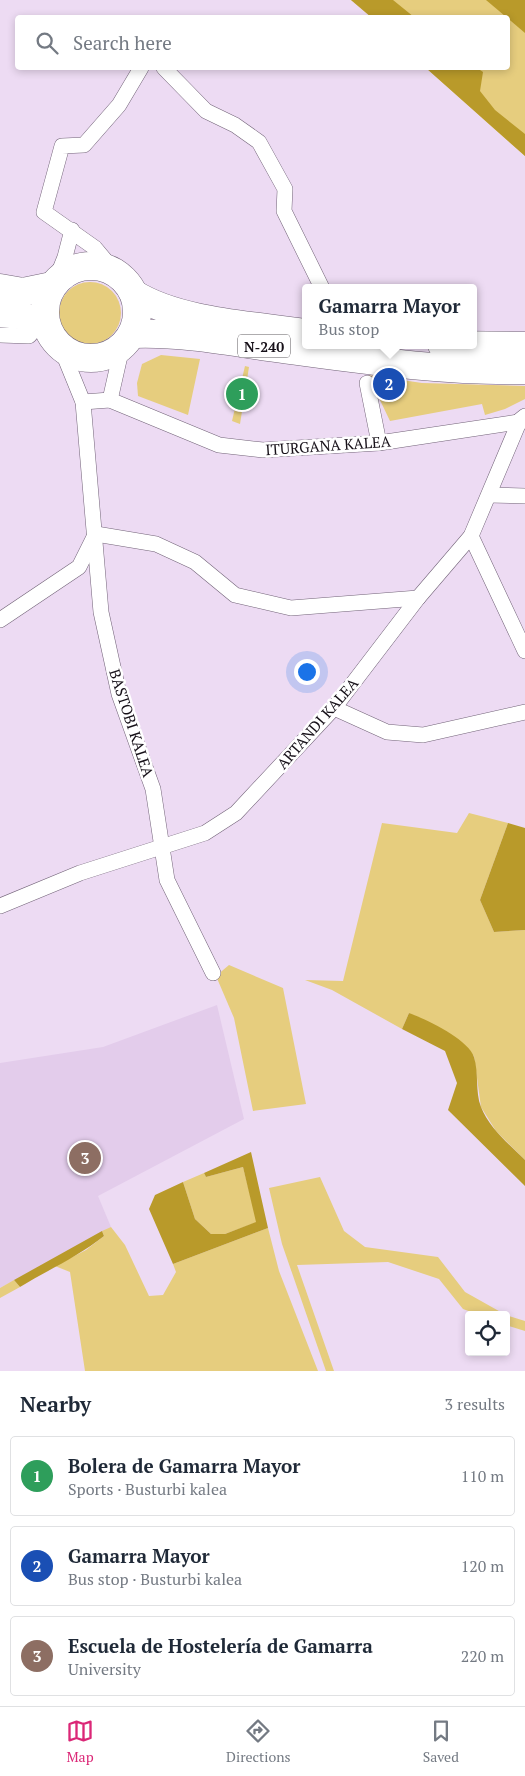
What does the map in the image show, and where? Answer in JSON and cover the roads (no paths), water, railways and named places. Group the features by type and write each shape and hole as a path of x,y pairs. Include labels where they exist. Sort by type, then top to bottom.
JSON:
{"highway":[{"path":"50,333 45,306 54,284 68,271 84,266 100,266 115,272"},
{"name":"N-240","path":"115,272 134,294 148,303 178,314 302,333"},
{"path":"0,288 23,292 54,284"},
{"path":"126,340 136,321 137,308 134,294"},
{"name":"N-240","path":"0,313 20,315 50,333 76,356 92,358 108,355 126,340 194,337 395,364 478,371 525,370"},
{"path":"477,345 525,346"}],"street":[{"path":"115,272 96,248 44,212 62,146 84,145 119,105 140,70"},
{"path":"166,70 206,112 235,125 259,142 285,188 284,212 320,284"},
{"path":"54,284 66,257 72,230"},
{"path":"0,335 29,336 50,333"},
{"name":"BASTOBI KALEA","path":"50,333 83,402 96,534 101,612 119,694 153,789 163,847 166,880 213,973"},
{"path":"110,400 126,340"},
{"path":"367,383 379,443"},
{"name":"ITURGANA KALEA","path":"83,402 110,400 219,445 263,450 379,443 523,419"},
{"name":"ARTANDI KALEA","path":"0,906 80,873 205,833 236,812 334,708 418,598 472,536 523,419"},
{"path":"489,494 525,496"},
{"path":"0,620 79,567 96,534 156,544 195,562 235,595 291,608 418,598"},
{"path":"472,536 525,650"},
{"path":"334,708 387,732 423,735 525,712"}],"place":[{"name":"Gamarra Mayor","path":"389,384"},
{"name":"Bolera de Gamarra Mayor","path":"242,394"},
{"name":"Escuela de Hostelería de Gamarra","path":"85,1158"}]}
